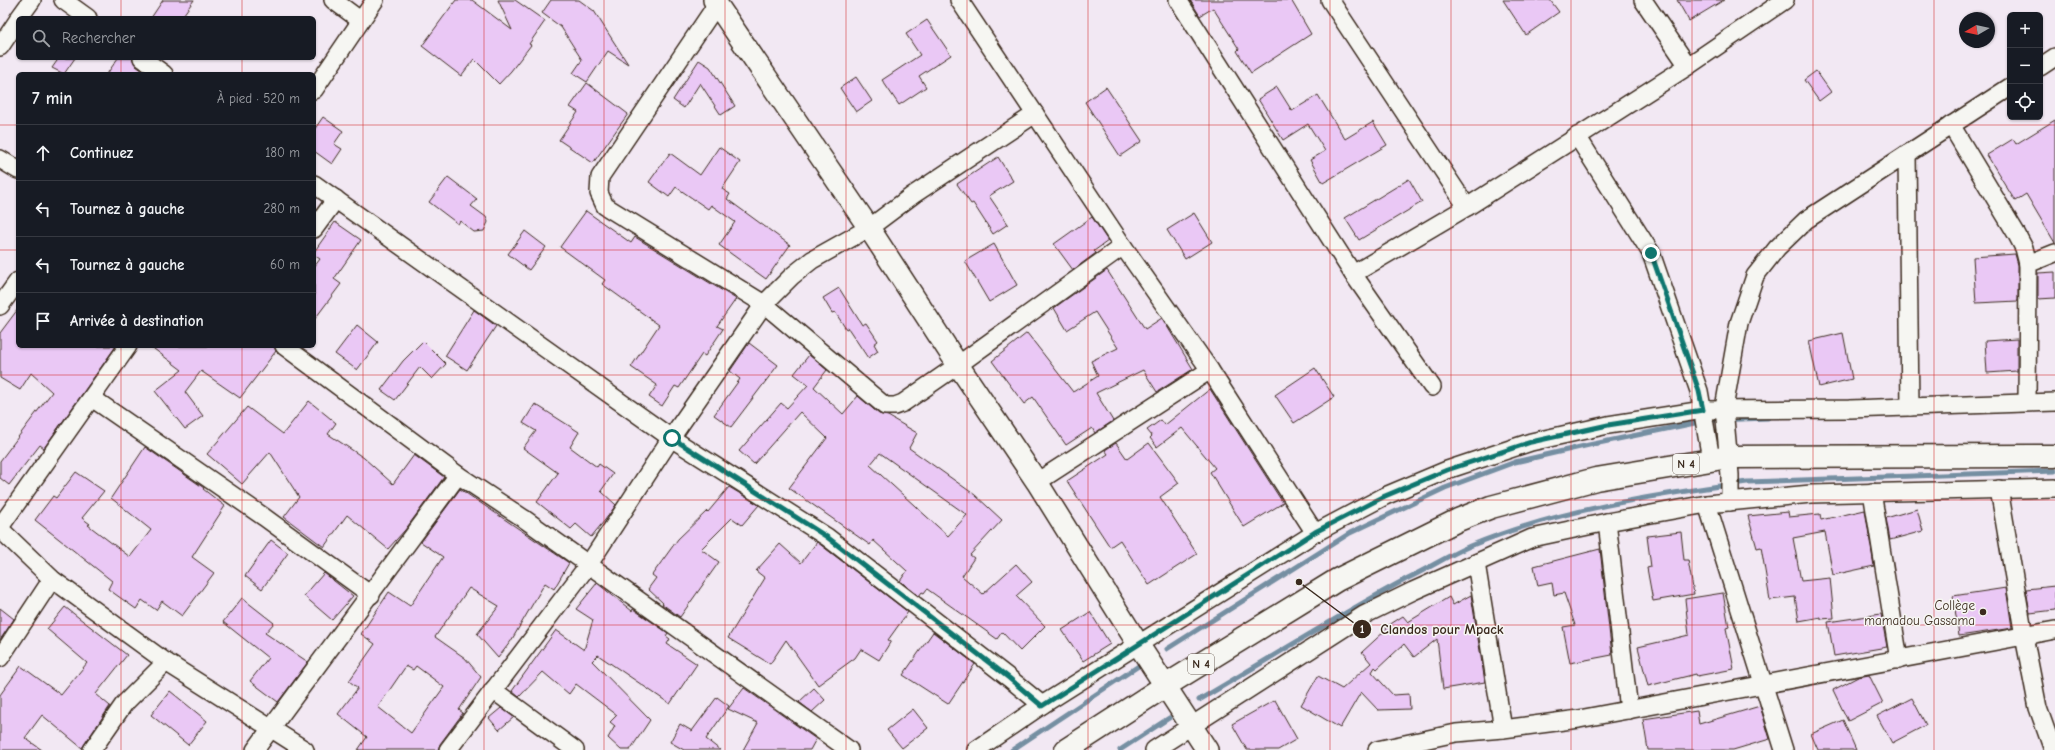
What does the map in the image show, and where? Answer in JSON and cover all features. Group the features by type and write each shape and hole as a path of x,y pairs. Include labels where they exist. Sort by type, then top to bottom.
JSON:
{"highway":[{"name":"N 4","path":"1066,750 1165,686 1337,580 1458,520 1491,507 1562,487 1720,458 2055,456"}],"main road":[{"path":"716,2 870,228 958,365 1037,482 1138,644 1207,750"}],"street":[{"path":"21,16 32,0"},
{"path":"63,0 85,16"},
{"path":"333,0 360,20"},
{"path":"316,87 375,0"},
{"path":"959,0 1123,246 1210,370 1315,532"},
{"path":"1178,0 1353,274 1432,387"},
{"path":"1330,0 1466,206"},
{"path":"1643,0 1688,66"},
{"path":"1353,274 1578,136 1688,66 1785,0"},
{"path":"716,2 600,177 599,193 605,206 764,304 885,406 895,406 903,403 1123,246"},
{"path":"0,47 16,23"},
{"path":"2043,65 2055,57"},
{"path":"145,60 161,72"},
{"path":"1720,458 1724,408 1739,323 1755,276 1777,248 1806,220 2007,89"},
{"path":"448,750 589,564 672,438 764,304 792,276 812,260 870,228 913,195 1035,114"},
{"path":"1951,125 2024,248 2028,264 2027,402"},
{"path":"1578,136 1651,253 1699,391 1703,410 1720,458 1730,502"},
{"path":"1907,154 1910,407"},
{"path":"0,159 16,169"},
{"path":"316,185 672,438 827,537 1009,678 1042,706"},
{"path":"316,226 336,199"},
{"path":"2028,264 2055,253"},
{"path":"0,306 16,284"},
{"path":"127,348 0,528 52,579 166,662 305,750"},
{"path":"287,348 458,475 589,564 849,750"},
{"path":"1037,482 1210,370"},
{"path":"92,398 264,517 371,595"},
{"path":"976,750 1138,644 1315,532 1385,496 1447,470 1531,442 1608,425 1724,408 1850,409 2055,402"},
{"path":"255,750 371,595 458,475"},
{"path":"1154,750 1192,727 1364,615 1413,591 1532,538 1607,522 1707,504 1811,494 2055,488"},
{"path":"1999,489 2038,708 2053,750"},
{"path":"1872,492 1899,660"},
{"path":"1707,504 1735,598 1764,684 1784,750"},
{"path":"1607,522 1628,710"},
{"path":"1476,563 1503,729"},
{"path":"0,658 52,579"},
{"path":"1377,750 1431,744 1456,733 1503,729 1628,710 2055,630"},
{"path":"92,750 124,704 166,662"},
{"path":"493,690 575,750"}],"building":[{"path":"163,0 194,0 182,16 152,16"},
{"path":"456,0 472,0 512,30 498,0 515,0 545,21 529,44 531,45 499,84 474,59 461,76 422,46"},
{"path":"551,0 579,0 594,11 628,64 608,51 587,82 573,73 582,60 561,27 542,13"},
{"path":"1190,0 1291,0 1311,34 1251,73 1237,51 1239,49 1213,8 1200,16"},
{"path":"1503,0 1550,0 1559,12 1526,35"},
{"path":"1677,0 1724,0 1689,21"},
{"path":"927,20 951,55 919,76 926,87 899,105 882,80 920,55 906,34"},
{"path":"58,60 74,60 65,72 60,72 52,68"},
{"path":"117,60 133,60 136,66 144,72 108,72"},
{"path":"699,60 710,67 735,106 721,115 700,83 684,108 673,100"},
{"path":"1816,71 1831,92 1819,101 1804,80"},
{"path":"856,77 872,101 856,112 840,88"},
{"path":"587,83 628,114 593,163 559,140 578,112 570,107"},
{"path":"1106,87 1142,141 1120,156 1085,102"},
{"path":"1277,87 1292,111 1318,95 1345,139 1373,122 1387,145 1323,183 1310,160 1325,151 1308,124 1283,140 1258,99"},
{"path":"323,117 343,131 334,144 342,149 332,164 316,152 316,127"},
{"path":"2055,120 2055,243 2026,194 2015,201 1987,155 2013,139 2016,144"},
{"path":"719,147 740,162 722,189 730,194 727,199 790,245 766,279 719,245 735,222 711,205 708,209 676,187 669,197 649,182 670,153 700,175"},
{"path":"998,157 1013,181 989,196 1008,224 993,234 973,203 971,204 957,184"},
{"path":"448,177 477,199 471,206 486,217 488,222 484,231 474,232 460,221 458,224 429,202"},
{"path":"1409,179 1422,202 1359,240 1345,218"},
{"path":"586,211 631,243 635,237 736,299 717,326 723,329 705,356 702,354 679,388 675,386 662,406 649,397 657,385 631,367 659,325 602,284 605,280 560,247"},
{"path":"1194,213 1212,242 1185,259 1167,230"},
{"path":"1092,217 1108,241 1094,251 1096,253 1073,270 1054,244"},
{"path":"335,222 361,240 334,279 341,284 316,317 316,264 320,259 316,256 316,249"},
{"path":"525,231 546,247 529,270 508,254"},
{"path":"994,244 1017,285 989,302 965,261"},
{"path":"2015,254 2018,265 2018,301 1976,303 1973,257"},
{"path":"1107,270 1145,329 1162,318 1193,369 1157,392 1143,370 1096,393 1113,421 1095,433 1092,428 1066,445 1033,397 1024,404 992,361 1027,333 1073,392 1098,376 1091,361 1118,348 1095,312 1067,330 1054,308"},
{"path":"2055,272 2055,298 2038,299 2038,273"},
{"path":"839,288 862,325 866,323 878,341 874,344 878,351 868,358 848,328 846,329 835,312 832,313 823,298"},
{"path":"474,310 496,326 467,370 445,356"},
{"path":"16,312 16,348 115,348 44,448 40,445 9,485 0,478 0,461 52,392 31,373 20,390 0,378 0,333"},
{"path":"357,325 378,342 357,370 335,354"},
{"path":"1843,333 1852,379 1819,387 1809,341"},
{"path":"2017,339 2017,371 1987,373 1985,341"},
{"path":"423,341 446,364 432,379 420,367 395,400 381,390 403,361"},
{"path":"749,343 778,365 731,427 714,415 740,379 730,371"},
{"path":"153,348 275,348 276,351 240,398 201,371 185,392 203,416 185,429 155,391 182,370"},
{"path":"809,355 827,370 814,387 843,414 858,396 879,414 888,416 917,433 909,448 975,495 1002,520 970,555 974,558 962,576 983,594 1016,564 1032,582 1016,596 1045,626 1020,651 1002,632 997,639 927,589 919,596 900,581 907,571 873,540 870,545 789,488 827,438 800,412 754,464 739,451 781,403 787,408 808,385 794,374","holes":["880,453 967,515 948,536 870,465"]},
{"path":"1315,368 1334,397 1294,423 1275,395"},
{"path":"1210,389 1283,503 1244,527 1210,472 1215,468 1182,428 1157,447 1150,438 1152,436 1147,430 1161,420 1165,425"},
{"path":"309,401 336,423 328,434 364,458 393,484 414,455 444,477 405,530 388,549 347,515 324,547 284,517 299,497 270,452 242,484 207,454 247,407 283,434"},
{"path":"535,404 579,432 570,447 597,467 599,464 613,474 601,491 616,505 591,537 576,524 571,529 537,502 558,473 523,448 536,431 523,423"},
{"path":"1116,443 1127,459 1149,443 1179,483 1160,497 1197,554 1149,585 1120,540 1110,547 1067,481 1108,454 1105,450"},
{"path":"145,447 204,488 203,489 225,506 192,557 214,573 182,616 162,601 156,610 142,600 136,609 108,589 112,581 35,520 53,496 56,498 76,472 104,491 82,518 90,524 88,525 130,557 151,530 111,498"},
{"path":"729,487 759,505 742,525 732,518 701,549 719,562 680,617 662,604 663,603 648,589 656,578 652,575 678,539 707,511 708,512"},
{"path":"460,489 569,563 554,589 545,583 511,641 498,658 477,634 499,606 469,588 435,637 465,658 481,677 459,710 463,713 440,744 438,750 358,750 367,737 338,714 358,688 349,681 375,644 361,634 389,592 410,606 443,557 421,542","holes":["406,666 413,670 416,666 444,687 411,733 378,707"]},
{"path":"1917,509 1923,531 1890,540 1886,518"},
{"path":"1865,510 1874,566 1833,575 1825,532 1793,538 1801,581 1830,578 1834,618 1821,619 1821,617 1799,621 1795,597 1770,600 1761,547 1757,548 1748,516 1788,512 1789,517 1820,514 1821,520"},
{"path":"1681,532 1684,560 1688,560 1694,594 1653,601 1647,568 1651,567 1647,536"},
{"path":"271,540 288,553 262,589 245,576"},
{"path":"817,542 908,612 888,640 891,641 879,660 861,649 855,658 818,685 786,640 770,664 728,638 765,578 756,571 780,544 801,563"},
{"path":"1600,549 1612,655 1570,663 1563,627 1575,625 1564,593 1554,595 1552,583 1538,586 1534,566"},
{"path":"324,573 353,596 332,620 304,596"},
{"path":"597,583 632,611 633,609 668,633 666,636 670,639 667,644 697,664 670,704 598,655 592,661 650,720 630,750 621,750 608,738 615,726 610,722 617,715 576,684 569,694 543,672 519,697 512,691 556,630 584,650 593,620 576,609"},
{"path":"2055,586 2055,610 2030,613 2026,589"},
{"name":"Collège mamadou Gassama","path":"2006,588 2012,628 1959,636 1953,596"},
{"path":"1723,593 1729,627 1726,628 1734,669 1697,676 1696,674 1648,686 1638,647 1689,635 1685,599"},
{"path":"1471,595 1485,682 1443,689 1437,639 1414,657 1404,644 1377,669 1375,667 1372,672 1393,695 1409,694 1410,709 1378,710 1361,692 1340,728 1301,705 1318,676 1342,689 1371,663 1362,652 1387,629 1386,627 1403,616 1408,622 1449,597 1453,605"},
{"path":"242,598 274,623 265,633 308,662 278,702 250,681 268,658 223,622"},
{"path":"65,607 127,655 96,694 110,706 82,748 42,715 25,738 42,750 0,750 0,695 21,666 61,695 87,663 47,629"},
{"path":"0,608 14,619 0,640"},
{"path":"1090,612 1110,644 1083,661 1062,630"},
{"path":"1881,614 1887,647 1834,656 1828,622"},
{"path":"933,632 975,664 948,704 903,675"},
{"path":"1869,675 1883,703 1848,721 1833,690 1858,677"},
{"path":"744,688 816,739 810,750 743,750 758,723 728,709"},
{"path":"814,688 825,700 812,712 799,702"},
{"path":"170,691 207,721 188,745 151,715"},
{"path":"717,697 729,706 706,739 720,750 684,750 670,742 680,724 692,731"},
{"path":"1912,698 1926,725 1892,743 1877,716"},
{"path":"1275,700 1297,739 1278,750 1247,750 1232,724"},
{"path":"1760,706 1770,739 1733,750 1648,750 1643,719 1697,711 1699,724"},
{"path":"501,708 514,717 499,730 489,718"},
{"path":"913,709 928,728 902,748 887,730"},
{"path":"1843,720 1856,750 1818,750 1811,734"}],"waterway":[{"path":"1167,649 1350,533 1445,488 1515,462 1589,445 1695,423 1716,420 1768,418"},
{"path":"1199,700 1355,607 1454,553 1503,533 1571,513 1642,498 1747,482 2055,471"},
{"path":"1012,750 1140,665"},
{"path":"1120,750 1169,718"}],"place":[{"name":"Clandos pour Mpack","path":"1299,582"},
{"name":"Collège mamadou Gassama","path":"1983,612"}],"route":[{"path":"672,438 827,537 1009,678 1042,706 1315,532 1385,496 1447,470 1531,442 1608,425 1703,410 1699,391 1651,253"}]}
